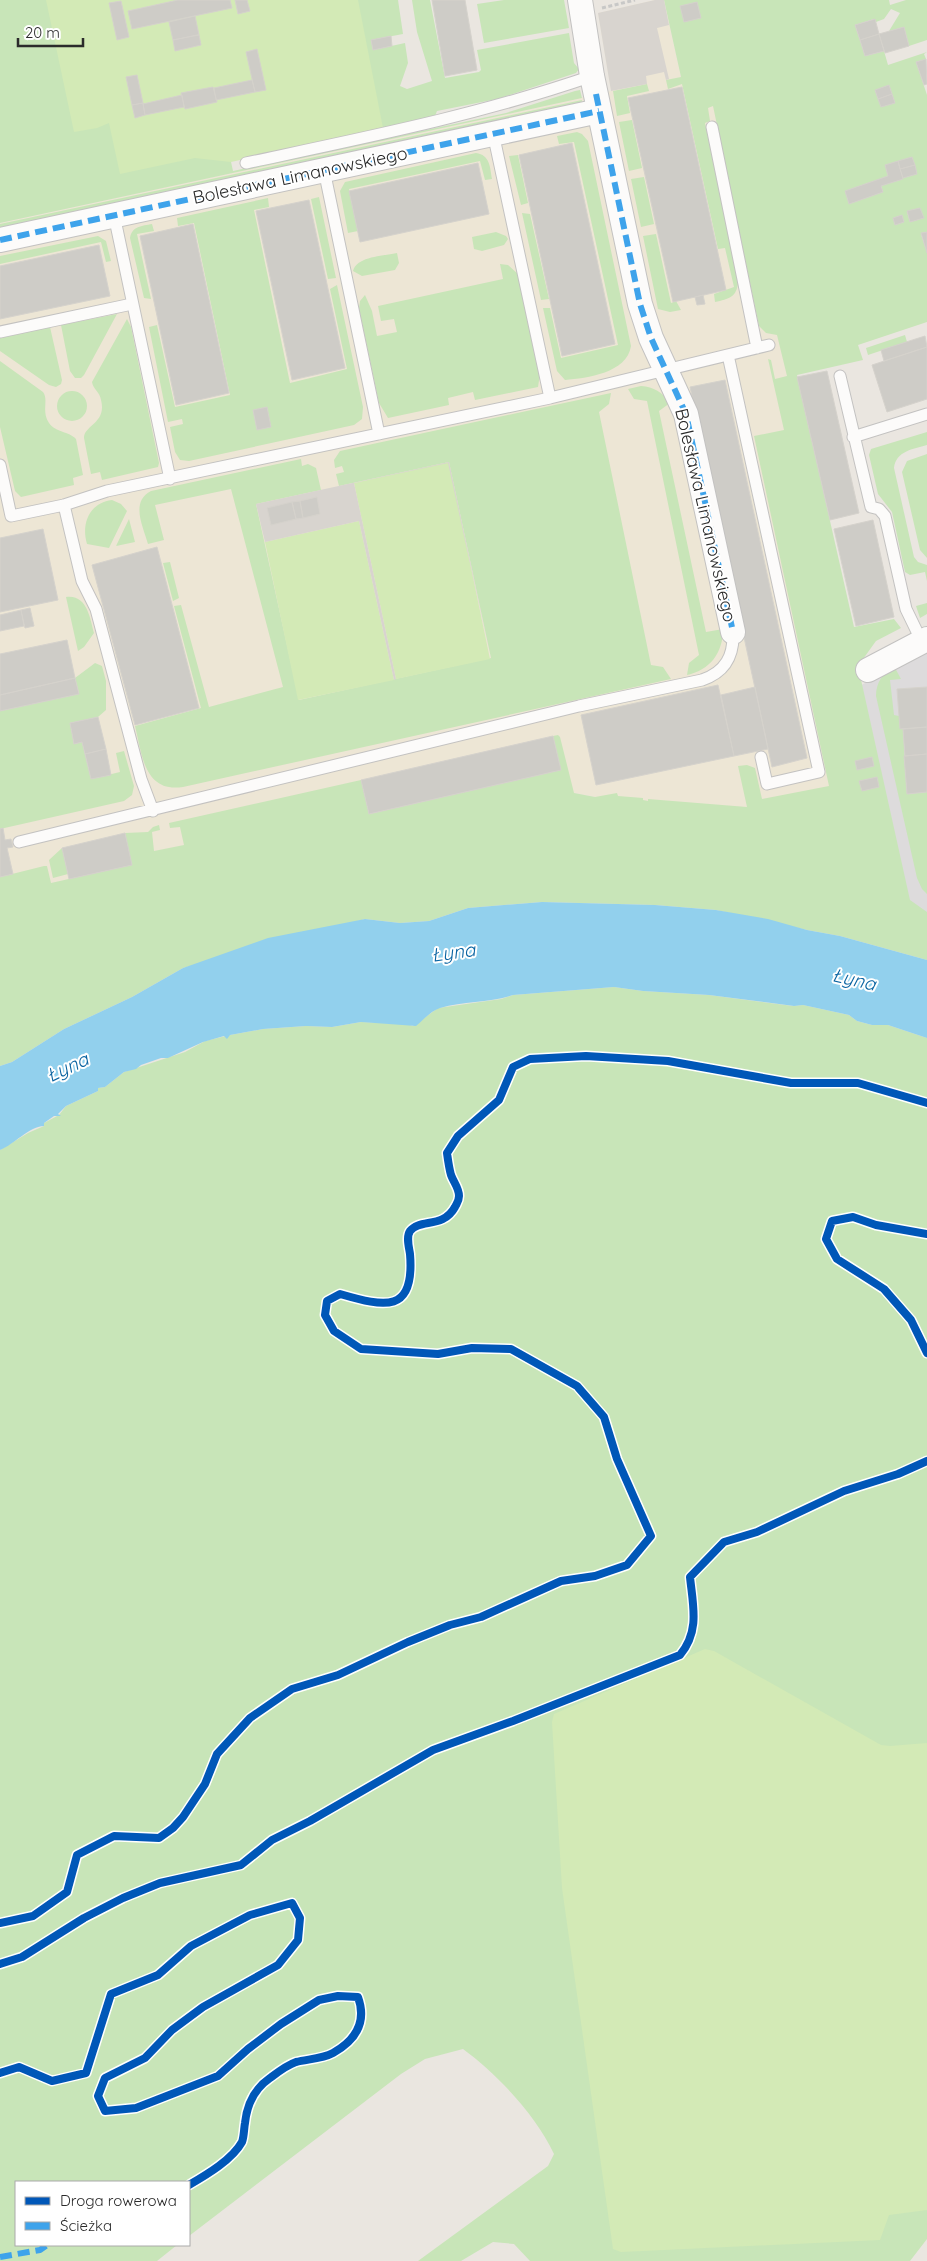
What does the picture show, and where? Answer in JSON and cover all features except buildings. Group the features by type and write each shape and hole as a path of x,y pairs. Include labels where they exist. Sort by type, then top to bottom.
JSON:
{"street":[{"name":"Bolesława Limanowskiego","path":"581,6 592,76 640,304 652,338 686,414 732,632"},
{"name":"Bolesława Limanowskiego","path":"0,240 599,111"},
{"path":"868,670 924,640"}],"lane":[{"path":"246,164 437,122 504,105 592,76"},
{"path":"712,127 757,348"},
{"path":"493,133 550,398"},
{"path":"324,170 379,434"},
{"path":"114,215 170,479"},
{"path":"0,332 132,304"},
{"path":"0,464 6,518 64,505 107,492 550,398 770,344"},
{"path":"728,354 819,772 766,784 761,757"},
{"path":"840,376 871,507 879,509 885,516 906,609 924,640"},
{"path":"853,437 927,414"},
{"path":"64,505 82,581 96,609 141,780 152,810"},
{"path":"18,842 579,706 702,680 718,673 729,660 734,644 732,632"}],"path":[{"path":"581,6 635,0"}],"shaded area":[{"path":"655,0 664,0 681,77 710,69 769,294 888,823 595,797 574,793 0,954 0,223 611,91 598,13"},
{"path":"655,0 664,0 669,25 657,28 669,79 666,80 664,72 646,76 647,84 611,91 598,13"},
{"path":"449,462 491,659 448,463 354,483 396,679 394,680 359,521 265,542 256,504","holes":["317,497 320,514 271,524 268,508"]},
{"path":"927,649 927,932 912,926 858,687"}],"green space":[{"path":"0,0 102,0 228,148 233,171 506,113 575,91 580,90 582,98 0,223"},
{"path":"46,0 358,0 383,128 231,162 195,158 120,174 109,123 97,128 74,132"},
{"path":"249,0 398,0 403,34 371,40 373,50 405,43 408,63 400,86 407,89 432,81 417,32 412,0 430,0 445,78 479,72 481,70 477,50 569,33 574,63 579,69 576,73 497,99 437,111 435,116 383,128"},
{"path":"504,0 564,0 569,28 484,43 477,4"},
{"path":"664,0 889,0 890,5 906,0 927,0 927,40 909,46 904,27 889,31 900,13 891,9 884,19 876,22 874,19 855,25 865,56 884,51 888,65 927,52 924,54 926,59 916,62 927,95 927,232 921,234 927,253 927,322 858,345 863,360 797,375 854,627 894,619 901,628 876,641 858,666 910,900 927,912 927,960 840,936 716,910 655,905 542,902 468,908 429,921 400,923 365,919 183,968 132,997 64,1029 12,1062 0,1066 0,877 47,866 51,883 131,865 125,833 148,832 153,827 159,825 160,830 152,832 154,851 184,845 180,827 170,828 169,823 361,780 369,814 560,770 553,736 558,735 574,793 595,797 617,793 618,796 643,798 643,800 648,801 648,799 747,807 738,766 747,765 755,768 762,799 829,786 754,436 784,430 768,359 771,360 775,379 787,376 777,335 766,333 759,326 713,106 708,108 710,121 705,123 738,282 734,294 724,300 715,302 714,294 734,287 725,248 718,249 682,84 668,89 666,80 681,77","holes":["920,208 923,218 910,222 907,212"]},
{"path":"647,84 649,91 627,96 630,113 617,116 613,91"},
{"path":"582,100 581,106 0,231 0,224"},
{"path":"632,120 642,168 629,171 619,122"},
{"path":"577,132 582,134 588,141 631,346 628,355 614,368 584,378 565,380 557,371 543,308 550,308 561,358 618,345 574,142 559,144 557,136"},
{"path":"476,153 481,154 487,159 492,179 485,180 480,161 349,189 358,231 348,233 340,191 345,182"},
{"path":"518,155 528,203 521,205 509,156"},
{"path":"644,177 654,224 641,227 631,179"},
{"path":"319,197 336,278 328,279 311,199"},
{"path":"268,198 269,207 254,210 290,383 347,369 330,289 337,285 363,407 362,419 354,425 189,461 180,460 175,452 170,427 183,424 182,419 168,422 149,327 157,325 175,407 230,395 194,223 178,226 177,218"},
{"path":"522,213 530,214 549,299 541,300"},
{"path":"152,224 154,231 137,234 151,299 144,298 130,238 135,229"},
{"path":"496,232 506,236 508,239 504,245 482,251 474,249 472,237"},
{"path":"656,234 671,303 676,301 681,310 670,312 658,309 643,236"},
{"path":"98,236 106,241 111,261 106,262 101,242 0,264 0,256"},
{"path":"397,253 399,263 395,270 362,276 353,271 360,262 378,256"},
{"path":"500,264 508,265 518,274 540,374 538,387 475,400 473,392 448,398 449,405 388,418 379,403 359,308 360,301 365,295 372,311 377,336 397,332 394,319 381,321 378,306 503,279"},
{"path":"117,314 84,375 81,378 75,378 70,371 61,325"},
{"path":"127,319 131,327 159,463 158,467 102,480 100,472 91,474 84,438 101,414 102,408 100,397 92,382"},
{"path":"50,327 62,380 61,384 56,387 49,385 0,351 0,338"},
{"path":"905,335 907,342 868,355 866,348"},
{"path":"0,361 43,392 49,423 55,429 76,439 83,475 73,478 74,485 21,497 15,491 0,427"},
{"path":"641,386 657,391 670,403 659,411 706,632 723,629 721,646 714,659 702,669 687,675 689,663 699,655 647,401 634,399 628,389"},
{"path":"72,391 83,395 87,406 83,417 72,421 61,417 57,406 61,395"},
{"path":"611,393 609,404 599,412 651,665 663,667 671,679 183,787 170,787 160,784 153,778 143,759 135,726 201,708 174,606 181,605 209,707 283,687 231,489 155,505 164,540 148,544 140,515 141,501 145,496 151,491 301,459 302,466 308,464 316,468 321,490 256,504 299,700 491,658 449,462 339,486 336,474 344,472 342,466 335,468 334,460 340,451"},
{"path":"927,432 927,445 902,454 895,462 894,468 914,557 918,562 927,565 927,581 925,572 910,575 905,572 892,512 878,494 869,455 871,449"},
{"path":"927,454 927,558 920,550 902,472 907,461"},
{"path":"449,462 490,659 396,679 354,483"},
{"path":"112,500 121,504 127,511 109,548 87,544 85,536 86,522 92,510 104,502"},
{"path":"129,519 135,542 116,546"},
{"path":"359,521 394,680 298,700 265,542"},
{"path":"170,562 179,598 173,601 163,563"},
{"path":"66,597 79,599 83,603 89,614 94,633 84,647 78,651"},
{"path":"927,603 927,614 920,618 916,606"},
{"path":"95,663 102,666 106,681 106,710 98,717 70,723 74,744 82,742 91,779 120,772 116,753 124,751 134,786 132,795 124,801 0,829 0,711 79,693 75,678"},
{"path":"894,666 901,679 890,680 894,715 899,716 900,729 903,729 907,794 927,792 927,894 922,889 917,878 876,696 877,686 881,678"},
{"path":"62,848 68,874 53,878 49,860"},
{"path":"614,987 643,991 709,995 793,1006 803,1005 849,1015 857,1021 872,1025 888,1025 927,1038 927,2239 910,2261 530,2261 514,2244 493,2242 461,2261 418,2261 548,2166 554,2154 537,2125 515,2096 489,2070 463,2049 425,2059 401,2074 190,2235 190,2181 15,2181 15,2246 176,2246 157,2261 0,2261 0,1150 28,1133 44,1126 44,1123 59,1115 66,1106 98,1091 98,1088 105,1087 124,1072 185,1052 205,1041 263,1029 306,1026 332,1027 361,1022 407,1024 413,1026 438,1008 501,999 513,995"},
{"path":"705,1649 714,1651 881,1745 927,1743 927,2210 889,2215 880,2240 621,2252 613,2249 562,1888 552,1722 554,1714"}],"water":[{"name":"Łyna","path":"542,902 655,905 716,910 768,919 807,930 840,936 927,960 927,1038 888,1025 872,1025 857,1021 849,1015 803,1005 794,1006 709,995 643,991 614,987 513,995 440,1008 430,1013 416,1026 361,1022 332,1027 306,1026 263,1029 230,1035 227,1039 224,1036 203,1042 168,1058 161,1058 124,1072 105,1087 98,1088 98,1091 66,1106 58,1114 61,1116 54,1116 44,1123 44,1126 32,1129 0,1150 0,1066 12,1062 64,1029 132,997 183,968 268,938 365,919 400,923 429,921 468,908"}],"marked path":[{"path":"596,94 640,304 651,338 686,414 733,632"},
{"path":"0,240 599,111"},
{"path":"0,2257 40,2250 46,2246"}],"cycle path":[{"path":"0,1923 33,1916 67,1892 77,1855 114,1836 159,1838 173,1828 183,1817 205,1784 217,1754 250,1718 292,1689 338,1675 408,1642 450,1625 481,1617 561,1581 595,1576 627,1565 651,1536 617,1459 604,1417 577,1386 511,1349 472,1348 438,1354 361,1349 334,1331 325,1315 327,1301 340,1294 383,1303 394,1301 402,1296 408,1287 410,1273 408,1239 410,1231 414,1227 444,1218 450,1214 458,1201 458,1190 451,1175 447,1153 458,1136 499,1100 513,1067 530,1059 586,1056 668,1061 791,1083 858,1083 927,1103"},
{"path":"927,1234 876,1225 853,1217 832,1221 826,1239 837,1259 884,1289 911,1320 927,1353"},
{"path":"0,1964 22,1957 84,1918 123,1898 160,1883 241,1865 272,1840 310,1821 433,1750 513,1721 680,1655 686,1646 693,1627 694,1618 690,1577 724,1542 757,1532 844,1491 898,1474 927,1461"},
{"path":"0,2073 19,2067 52,2081 86,2073 111,1994 158,1975 191,1946 250,1915 292,1903 300,1918 298,1940 278,1965 203,2007 172,2030 145,2058 105,2078 98,2096 105,2111 136,2108 218,2076 248,2049 281,2024 319,2000 338,1996 358,1997 361,2014 360,2022 358,2030 348,2042 324,2057 293,2063 264,2082 250,2103 246,2116 243,2140 238,2149 218,2166 190,2184"}]}
